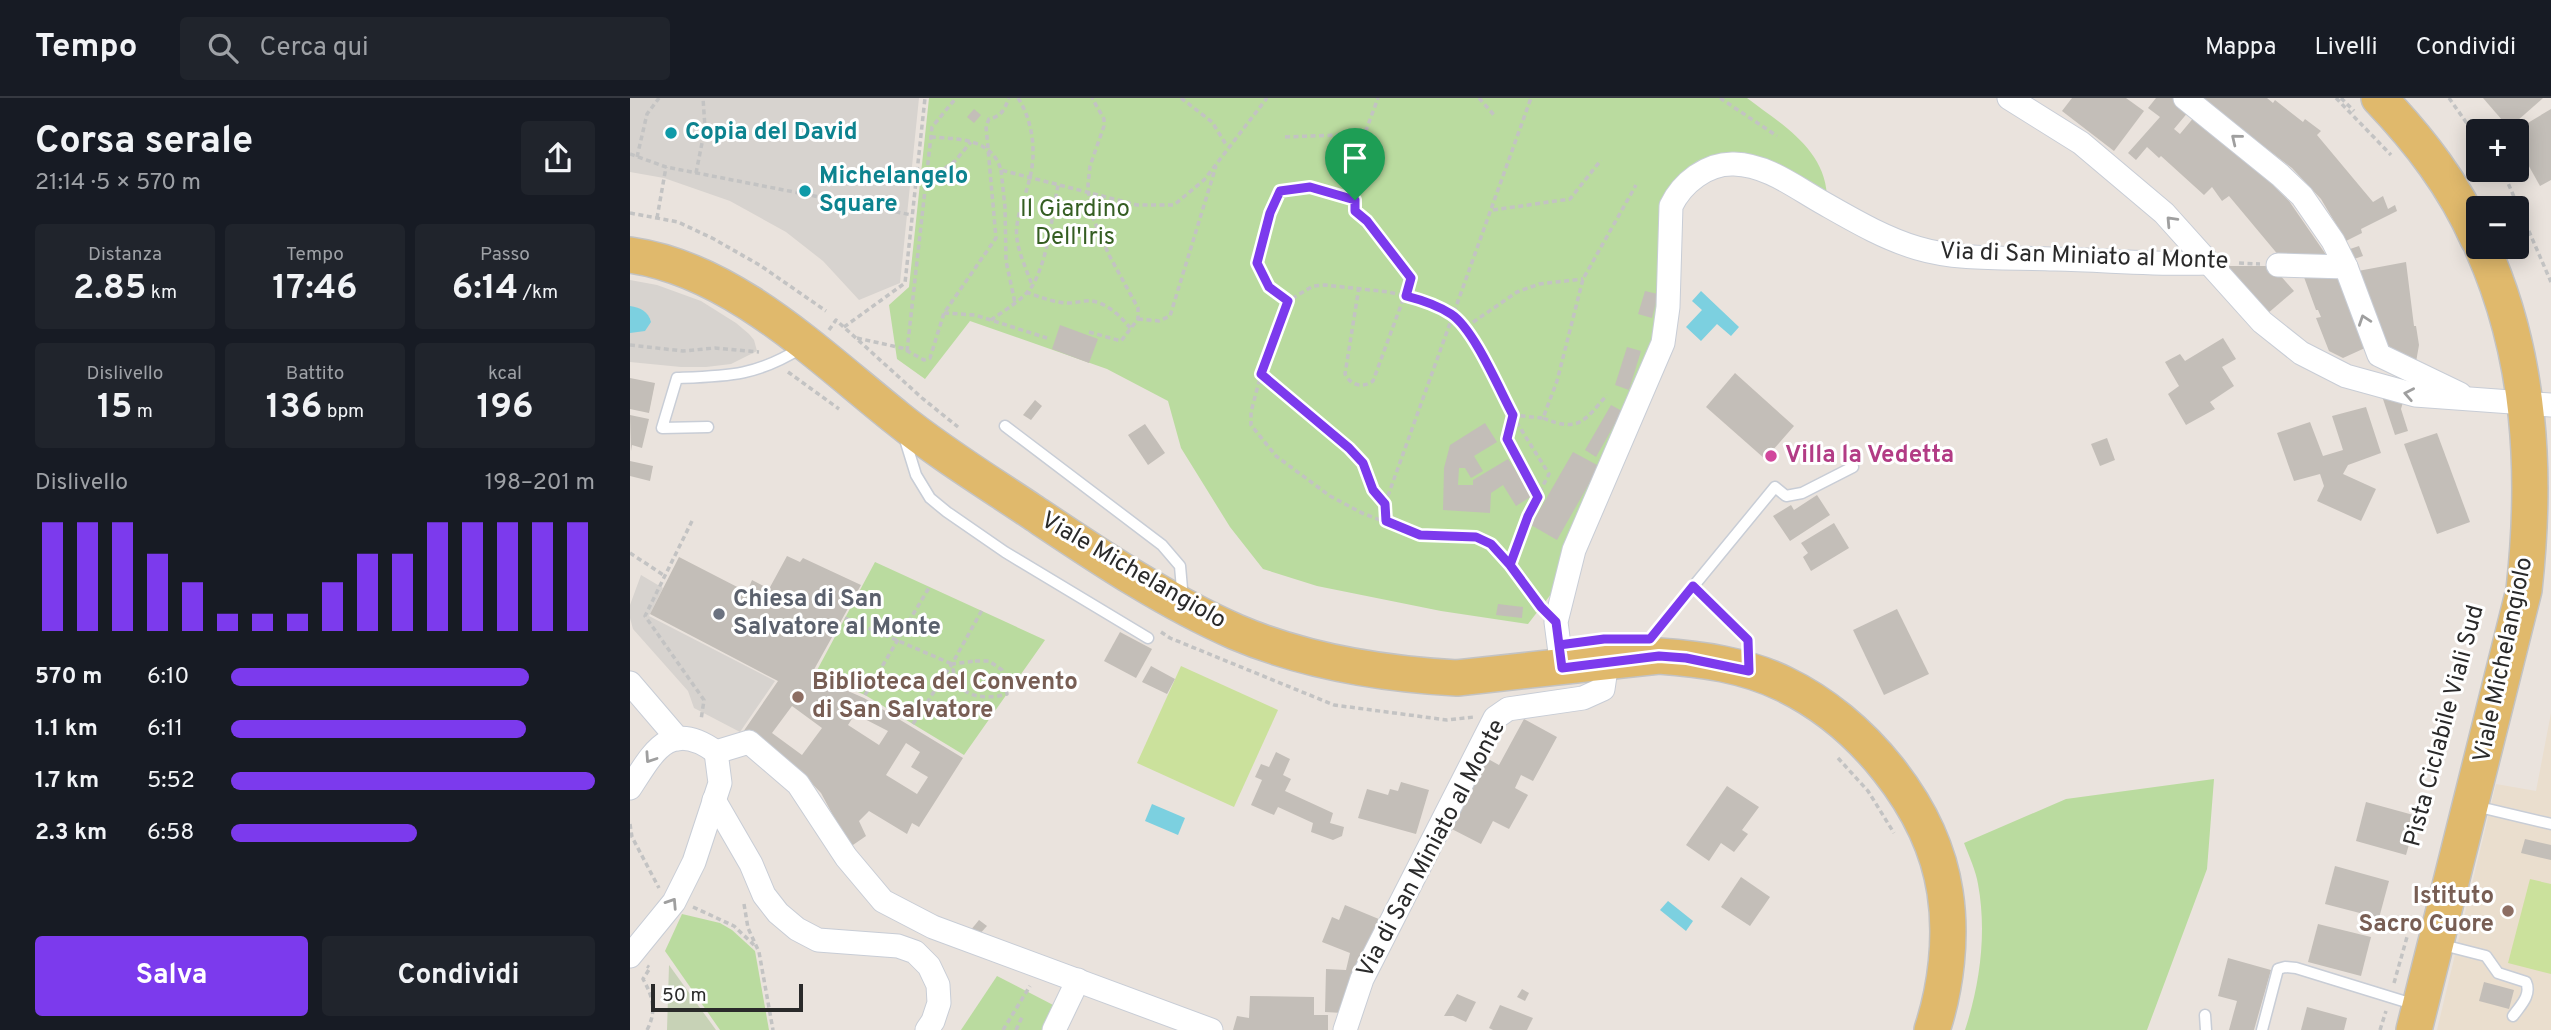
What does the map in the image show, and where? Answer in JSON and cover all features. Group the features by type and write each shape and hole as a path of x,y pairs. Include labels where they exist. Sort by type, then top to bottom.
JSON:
{"main road":[{"path":"2379,98 2407,127 2442,172 2466,217"},
{"name":"Viale Michelangiolo","path":"630,255 676,265 711,280 806,345 900,420 1063,533 1182,606 1237,632 1279,647 1365,667 1425,677 1457,678 1659,656 1686,658 1749,671 1784,684 1811,699 1847,725 1884,763 1914,809 1938,863 1945,892 1947,951 1932,1030"},
{"name":"Viale Michelangiolo","path":"2408,1011 2422,937 2471,805 2524,590 2530,536 2531,475 2538,404 2486,259"}],"street":[{"path":"2009,98 2067,134 2164,214 2271,330 2301,353 2346,376 2394,390 2427,397 2538,404"},
{"path":"2185,98 2302,195 2333,241 2346,267 2374,348 2379,355 2472,400"},
{"name":"Via di San Miniato al Monte","path":"1562,668 1556,622 1573,550 1663,343 1668,307 1671,206 1676,195 1689,180 1710,169 1731,164 1754,166 1774,174 1883,236 1919,249 1968,256 2209,262"},
{"path":"2278,265 2346,267"},
{"name":"Via di San Miniato al Monte","path":"1345,1030 1362,979 1495,718 1508,709 1583,698 1603,689 1620,661"},
{"path":"630,683 697,745 720,783 694,862 630,956"},
{"path":"630,788 655,749 664,743 697,745 749,742 798,784 846,857 883,901 933,927 1211,1030"},
{"path":"714,800 751,864 764,895 778,912 805,933 818,940 898,946 915,952 929,966 938,985 937,1013 927,1030"},
{"path":"1054,1030 1078,980"}],"lane":[{"path":"708,427 662,428 677,378 729,376 748,372 775,363 806,345"},
{"path":"900,420 909,459 930,498 1005,552 1148,638"},
{"path":"1005,426 1162,545 1181,566 1182,606"},
{"path":"1620,661 1693,586 1775,487 1786,496 1802,493 1853,467"},
{"path":"1510,565 1541,607 1556,622"},
{"path":"1693,586 1748,640 1749,671"},
{"path":"2471,805 2551,824"},
{"path":"2422,937 2486,956 2498,973 2526,982 2526,998 2513,1016"},
{"path":"2262,1030 2278,969 2285,967 2296,968 2408,1011"},
{"path":"2205,1015 2206,1030"}],"path":[{"path":"637,157 647,114 659,98"},
{"path":"696,173 705,128 703,98"},
{"path":"844,327 905,283 925,98"},
{"path":"907,351 932,127 956,98"},
{"path":"855,338 907,351 924,360 930,358 944,313 996,238 986,126 989,119 1004,111 1008,98"},
{"path":"1018,98 1030,122 1032,138 1031,177 1018,220 1017,239 1032,285"},
{"path":"1089,332 1121,341 1138,320 1138,308 1109,255 1090,211 1090,166 1104,126 1104,118 1092,98"},
{"path":"1181,98 1212,122 1228,146"},
{"path":"1001,170 1137,205 1174,205 1204,180 1267,98"},
{"path":"1359,287 1345,374 1348,381 1356,385 1366,385 1373,381 1411,278 1367,221 1355,211 1358,152 1378,98"},
{"path":"1479,98 1494,115"},
{"path":"1386,521 1385,504 1531,98"},
{"path":"1720,98 1777,136"},
{"path":"2339,98 2395,151"},
{"path":"2339,98 2392,157"},
{"path":"2449,98 2466,122"},
{"path":"1285,137 1364,134"},
{"path":"931,137 982,144 998,159 1005,207 1006,261 1015,303"},
{"path":"925,183 955,160 971,142"},
{"path":"630,154 666,167 912,215"},
{"path":"1138,320 1158,321 1170,316 1218,159"},
{"path":"1491,210 1570,199 1601,160"},
{"path":"657,218 666,167"},
{"path":"2507,182 2551,282"},
{"path":"991,320 1015,303 1032,285 1046,243 1058,184"},
{"path":"1543,418 1557,381 1583,279 1636,185"},
{"path":"1288,301 1269,287 1257,263 1270,213 1280,191 1310,187 1355,200"},
{"path":"630,214 678,222 714,239 761,266 825,311"},
{"name":"Via di San Miniato al Monte","path":"2209,262 2278,265"},
{"path":"1465,327 1517,292 1539,284 1583,279"},
{"path":"1313,286 1359,287 1406,296 1452,314 1465,327 1549,474 1528,516 1510,565 1491,544 1476,537 1420,535 1362,513 1330,496 1276,456 1251,425 1251,412 1261,374 1288,301 1313,286"},
{"path":"1026,292 1050,300 1069,303 1091,301 1101,304 1118,313 1132,330"},
{"path":"944,313 975,315 1047,338"},
{"path":"630,345 683,351 715,348 757,351"},
{"path":"1261,374 1349,448 1363,463 1373,490 1385,504"},
{"path":"1513,415 1543,418 1562,426 1583,422 1607,395"},
{"path":"1513,415 1507,439 1538,497"},
{"path":"692,521 645,616 704,700 697,745"},
{"path":"630,553 665,576"},
{"path":"865,695 930,586"},
{"path":"913,724 982,610"},
{"path":"845,618 951,664 989,661 1002,670 1007,694 991,698 975,695 956,681 951,664"},
{"path":"630,824 632,837 669,899 734,926 758,949"},
{"path":"751,864 743,899 748,928 758,949 773,1030"},
{"path":"2380,1030 2408,1011 2422,937"},
{"path":"647,1030 653,1018 653,998 643,979 650,968"},
{"path":"1003,1030 1030,985"},
{"path":"1016,1030 1023,1015"}],"shaded area":[{"name":"Michelangelo Square","path":"630,98 919,98 900,283 859,300 823,261 786,232 730,201 664,178 630,172"},
{"path":"630,280 657,285 701,301 749,334 757,351 731,364 706,367 630,362"},
{"path":"641,575 663,588 649,616 775,681 740,732 694,708 688,691 633,629 630,605"},
{"name":"Istituto Sacro Cuore","path":"2551,713 2551,1030 2437,1030 2496,784 2536,791"}],"green space":[{"name":"Il Giardino Dell'Iris","path":"929,98 1747,98 1799,139 1809,151 1824,178 1827,195 1777,167 1683,175 1657,341 1555,589 1528,624 1441,611 1317,586 1263,569 1230,527 1181,448 1168,401 1107,369 970,321 925,379 897,359 889,305 909,287"},
{"path":"875,562 1045,640 964,755 865,695 815,674"},
{"path":"1181,666 1278,710 1234,807 1137,763"},
{"path":"2214,779 2207,869 2147,1030 1965,1030 1978,976 1982,921 1977,879 1964,843 2066,799"},
{"path":"2530,879 2551,884 2551,974 2508,963"},
{"path":"682,914 720,923 755,951 769,1030 720,1030 665,951"},
{"path":"669,965 716,1030 667,1030"},
{"path":"997,976 1059,1008 1047,1030 961,1030"}],"water":[{"path":"1701,291 1739,327 1731,336 1717,324 1701,341 1686,327 1702,310 1692,301"},
{"path":"630,306 641,309 648,315 651,322 645,331 630,333"},
{"path":"1152,804 1185,818 1178,835 1145,821"},
{"path":"1668,901 1693,921 1686,931 1660,910"}],"building":[{"path":"2072,98 2126,98 2144,111 2114,151 2062,111"},
{"path":"2156,98 2174,98 2189,111 2174,129 2180,134 2195,116 2258,170 2289,201 2329,259 2285,263 2229,196 2222,201 2212,187 2204,195 2161,156 2159,158 2147,147 2136,160 2128,153 2160,117 2148,108"},
{"path":"2200,98 2267,98 2273,103 2275,100 2303,122 2305,119 2321,131 2317,135 2373,202 2383,196 2388,209 2395,205 2397,211 2361,229 2362,233 2346,241 2321,199 2292,168"},
{"path":"2483,98 2543,98 2519,119 2501,119"},
{"path":"974,109 981,115 974,123 967,117"},
{"path":"2551,109 2551,180 2540,186 2529,166 2529,122"},
{"path":"2359,246 2363,256 2354,259 2350,249"},
{"path":"2406,262 2419,345 2416,362 2379,341 2358,271"},
{"path":"2226,266 2272,266 2294,291 2267,314"},
{"path":"2301,269 2334,269 2365,348 2343,358 2329,351 2316,318 2321,317"},
{"path":"1645,291 1658,294 1652,318 1638,314"},
{"path":"1060,325 1098,339 1089,363 1052,349"},
{"path":"2223,338 2236,359 2222,367 2234,386 2210,402 2215,409 2186,425 2168,394 2179,386 2165,362 2180,354 2185,361"},
{"path":"1627,347 1641,351 1629,390 1615,385"},
{"path":"1735,373 1794,426 1765,459 1706,407"},
{"path":"630,378 655,383 649,413 630,409"},
{"path":"2382,396 2403,402 2401,409 2408,431 2395,435"},
{"path":"1035,400 1042,406 1031,420 1023,415"},
{"path":"1611,405 1622,411 1596,457 1585,450"},
{"path":"2366,407 2381,453 2348,465 2343,474 2376,489 2361,521 2317,501 2324,486 2320,474 2294,481 2277,433 2310,422 2323,456 2343,450 2332,416"},
{"path":"630,415 649,419 642,448 632,445 631,451"},
{"path":"1485,423 1497,442 1474,456 1483,471 1471,478 1465,468 1459,468 1458,485 1473,485 1473,480 1508,459 1532,496 1516,506 1503,485 1491,493 1490,513 1443,510 1444,468 1450,445"},
{"path":"1145,424 1165,453 1148,465 1128,435"},
{"path":"2437,433 2470,522 2437,534 2404,444"},
{"path":"2107,438 2115,460 2100,466 2091,444"},
{"path":"1573,452 1599,466 1557,540 1531,525"},
{"path":"630,461 653,466 650,481 630,476"},
{"path":"1817,495 1830,515 1790,541 1773,516 1791,505 1794,510"},
{"path":"1834,523 1849,548 1811,571 1803,557 1808,553 1801,543"},
{"path":"787,556 800,562 803,558 861,585 811,675 864,698 963,758 919,827 912,823 907,834 869,811 859,821 866,836 850,847 821,793 803,774 743,732 778,681 650,614 679,557 747,592 752,580 769,589","holes":["792,706 822,728 802,755 772,733","855,714 888,731 879,745 848,725","906,743 920,752 911,767 928,777 917,794 886,775"]},
{"path":"1498,604 1523,607 1522,618 1496,615"},
{"path":"1897,609 1929,674 1884,695 1853,630"},
{"path":"1120,632 1152,649 1136,678 1104,661"},
{"path":"1151,666 1175,679 1167,694 1142,682"},
{"path":"1524,719 1557,737 1533,781 1521,775 1515,788 1528,795 1509,829 1493,821 1481,844 1444,825 1481,755 1499,765"},
{"path":"1276,752 1290,759 1283,775 1291,779 1285,791 1333,813 1330,823 1344,827 1342,836 1333,840 1311,832 1313,823 1278,807 1274,815 1251,805 1262,780 1255,777 1261,764 1269,767"},
{"path":"1401,782 1429,790 1416,834 1358,818 1367,789 1388,795 1390,789 1398,791"},
{"path":"1727,786 1759,807 1742,830 1748,834 1734,852 1721,843 1709,861 1686,845"},
{"path":"2366,802 2417,816 2406,855 2356,841"},
{"path":"2525,839 2551,845 2551,860 2521,853"},
{"path":"2335,866 2389,881 2379,918 2325,904"},
{"path":"1741,877 1770,897 1750,926 1721,907"},
{"path":"1345,905 1386,922 1343,1013 1325,1012 1326,969 1346,970 1350,953 1322,942 1332,917 1339,920"},
{"path":"979,920 987,926 977,937 970,931"},
{"path":"2318,924 2371,937 2361,976 2308,962"},
{"path":"2228,958 2271,970 2254,1030 2229,1030 2237,1001 2218,996"},
{"path":"2484,982 2514,990 2509,1009 2479,1001"},
{"path":"1522,989 1529,993 1525,1001 1517,997"},
{"path":"1457,994 1476,1002 1466,1022 1453,1016 1444,1016"},
{"path":"1250,996 1314,997 1314,1015 1328,1015 1328,1030 1233,1030 1237,1016 1249,1018"},
{"path":"1500,1005 1533,1018 1527,1030 1489,1028"},
{"path":"2307,1007 2347,1018 2344,1030 2301,1030"}],"place":[{"name":"Copia del David","path":"671,133"},
{"name":"Michelangelo Square","path":"805,191"},
{"name":"Villa la Vedetta","path":"1771,456"},
{"name":"Chiesa di San Salvatore al Monte","path":"719,614"},
{"name":"Biblioteca del Convento di San Salvatore","path":"798,697"},
{"name":"Istituto Sacro Cuore","path":"2508,911"}],"route":[{"path":"1355,200 1310,187 1280,191 1270,213 1257,263 1269,287 1288,301 1261,374 1363,463 1373,490 1385,504 1386,521 1420,535 1476,537 1491,544 1541,607 1556,622 1559,645 1604,639 1650,639 1693,586 1748,640 1749,671 1686,658 1659,656 1562,668 1556,622 1541,607 1510,565 1538,497 1507,439 1513,415 1465,327 1452,314 1406,296 1411,278 1367,221 1355,211 1355,200"}]}
